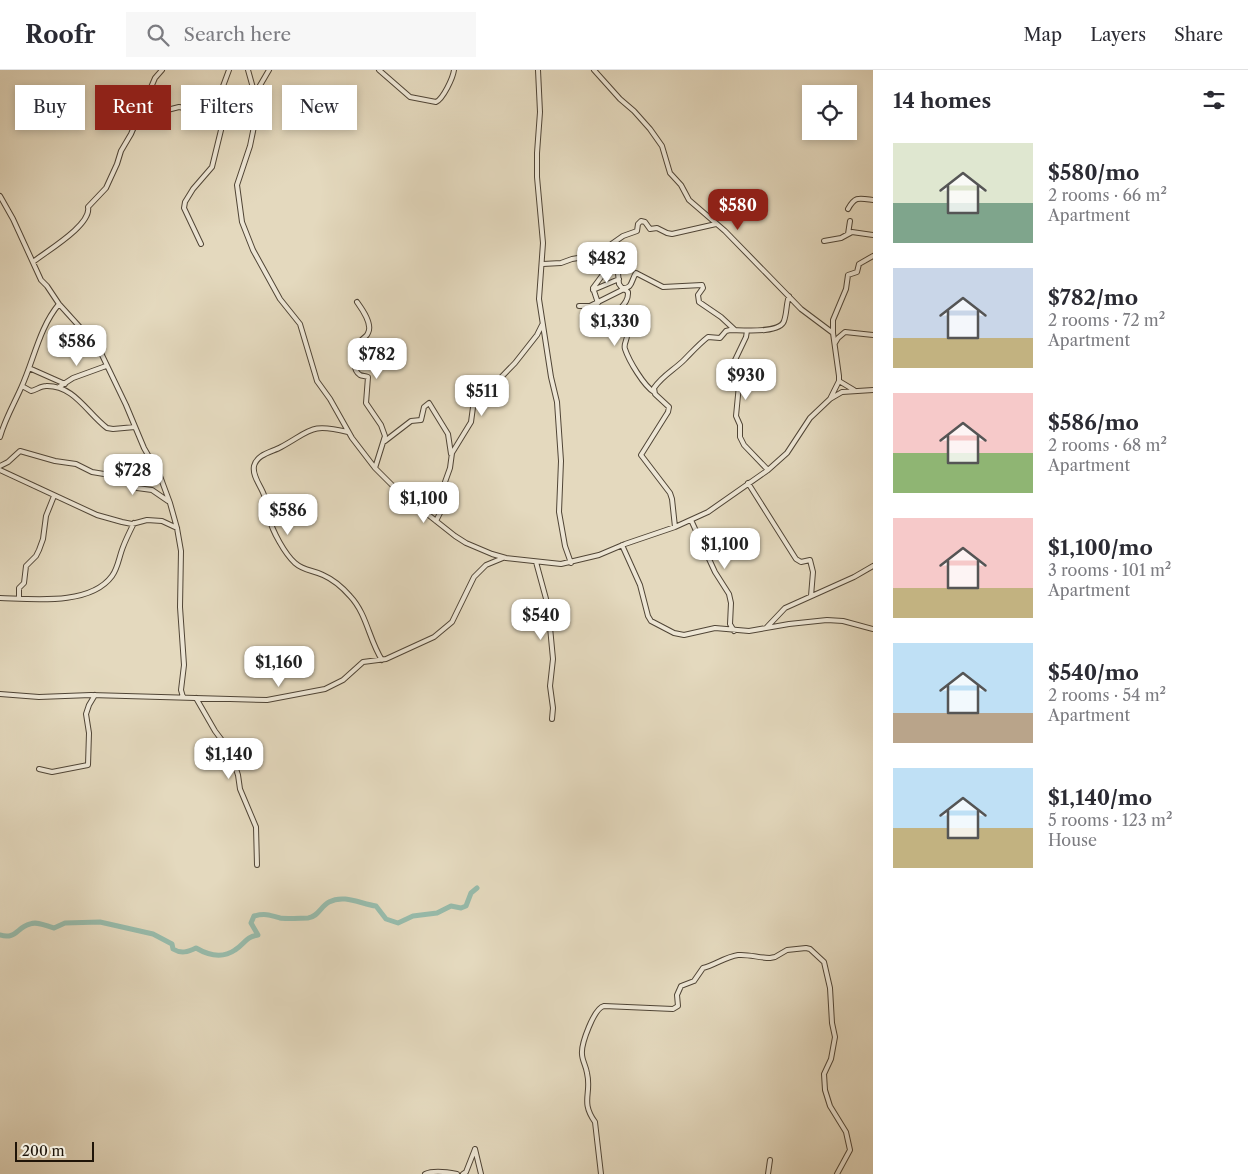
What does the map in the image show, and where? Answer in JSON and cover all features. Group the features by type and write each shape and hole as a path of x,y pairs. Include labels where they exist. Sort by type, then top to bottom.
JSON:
{"street":[{"path":"152,85 162,70"},
{"path":"171,109 179,107 198,110 219,97 229,70"},
{"path":"248,70 251,85"},
{"path":"260,85 269,70"},
{"path":"379,70 410,98 436,102 440,100 454,70"},
{"path":"538,70 540,112 537,178 543,243 539,299 559,419 561,460 560,521 570,562"},
{"path":"594,70 647,125 662,146 669,170 681,185 687,197 801,309 833,333"},
{"path":"33,262 70,236 88,213 88,207 104,191 132,130"},
{"path":"201,244 184,204 199,181 212,167 220,130"},
{"path":"253,130 237,185 242,222 253,250 273,287 302,329 317,381 330,399 348,432 375,468 397,490 466,543 492,554 506,558 561,564 599,555 675,527 708,512 768,470 787,453 810,418 830,399 842,392 873,390"},
{"path":"0,196 13,219 40,280 95,344 160,476 170,502 181,551 181,615 184,665 180,690 176,697"},
{"path":"848,209 855,199 873,200"},
{"path":"542,264 561,263 596,255 622,236 637,231 638,224 641,221 650,229 657,228 672,234 716,224"},
{"path":"848,234 850,221"},
{"path":"824,241 840,238 852,232 873,235"},
{"path":"596,255 610,264 618,273 619,285 628,292 629,296 622,308 614,316 614,320 627,334 626,350 645,385 667,405 668,412 641,455 670,493 675,527"},
{"path":"830,399 839,381 833,320 846,288 848,275 857,272 859,264 873,256"},
{"path":"593,290 610,264"},
{"path":"579,306 588,307 628,288 636,273 663,288 702,284 703,288 698,298 700,304 721,317 735,330"},
{"path":"593,290 619,279"},
{"path":"593,290 598,303"},
{"path":"654,392 654,388 660,381 684,361 709,336 720,338 726,331 762,330 783,323 789,296"},
{"path":"357,302 364,313 369,331 368,335 360,342 355,358 356,370 360,375 368,378 366,403 386,436 377,457 375,468"},
{"path":"0,437 10,408 22,386 36,352 44,327 59,304"},
{"path":"436,521 440,513 451,456 456,444 471,422 474,400 484,395 515,363 543,324"},
{"path":"747,331 735,360 740,385 736,416 744,445 768,470"},
{"path":"835,345 838,338 845,332 873,335"},
{"path":"58,388 73,378 106,366"},
{"path":"29,368 65,384"},
{"path":"839,381 855,390"},
{"path":"22,386 31,391 45,386 58,388 74,395 107,428 135,427"},
{"path":"384,442 411,420 420,420 424,407 429,403 448,434 451,456"},
{"path":"348,432 324,428 309,430 283,446 262,455 256,462 254,472 264,494 270,521 285,551 304,570 322,574 351,597 366,622 372,645 382,660"},
{"path":"170,502 152,490 138,488 132,482 92,472 76,464 55,462 20,451 0,468 54,496 97,515 122,522 134,523 155,520 169,523 177,528"},
{"path":"132,482 135,472 141,463 150,458"},
{"path":"748,483 796,558 801,562 810,560 813,572 811,596"},
{"path":"20,598 19,588 24,583 26,566 39,550 43,539 46,516 54,496"},
{"path":"691,520 715,572 728,594 731,602 730,624 734,630"},
{"path":"0,598 54,600 102,587 115,572 125,541 134,523"},
{"path":"622,545 640,585 648,616 654,624 674,633 684,635 716,628 749,632 767,627 835,620 873,630"},
{"path":"0,694 39,697 95,695 267,700 316,691 338,683 363,662 382,660 417,646 444,630 455,617 474,577 486,565 506,558"},
{"path":"536,562 548,606 553,659 550,686 553,708 552,720"},
{"path":"767,627 785,608 854,577 873,566"},
{"path":"180,690 183,697"},
{"path":"39,769 52,772 88,764 89,733 86,714 88,705 95,695"},
{"path":"196,698 215,731 227,747 236,767 240,788 256,827 257,865"},
{"path":"601,1174 595,1122 587,1107 588,1078 582,1053 592,1021 598,1009 604,1006 675,1009 678,1006 679,987 682,984 694,981 702,968 737,955 770,958 787,950 806,948 810,949 824,962 830,988 835,1038 831,1058 824,1074 825,1090 830,1106 846,1132 850,1150 837,1174"},
{"path":"463,1174 468,1168 475,1149 481,1174"},
{"path":"768,1174 770,1160"},
{"path":"425,1174 427,1172 457,1174"}],"waterway":[{"path":"0,935 13,935 33,923 54,928 65,923 100,922 153,934 172,944 173,949 179,952 196,948 205,953 220,955 230,953 248,939 258,935 251,923 254,916 270,915 282,918 308,918 314,916 329,902 347,899 376,906 386,919 398,923 413,916 437,913 451,906 461,908 466,906 471,893 477,888"}]}
